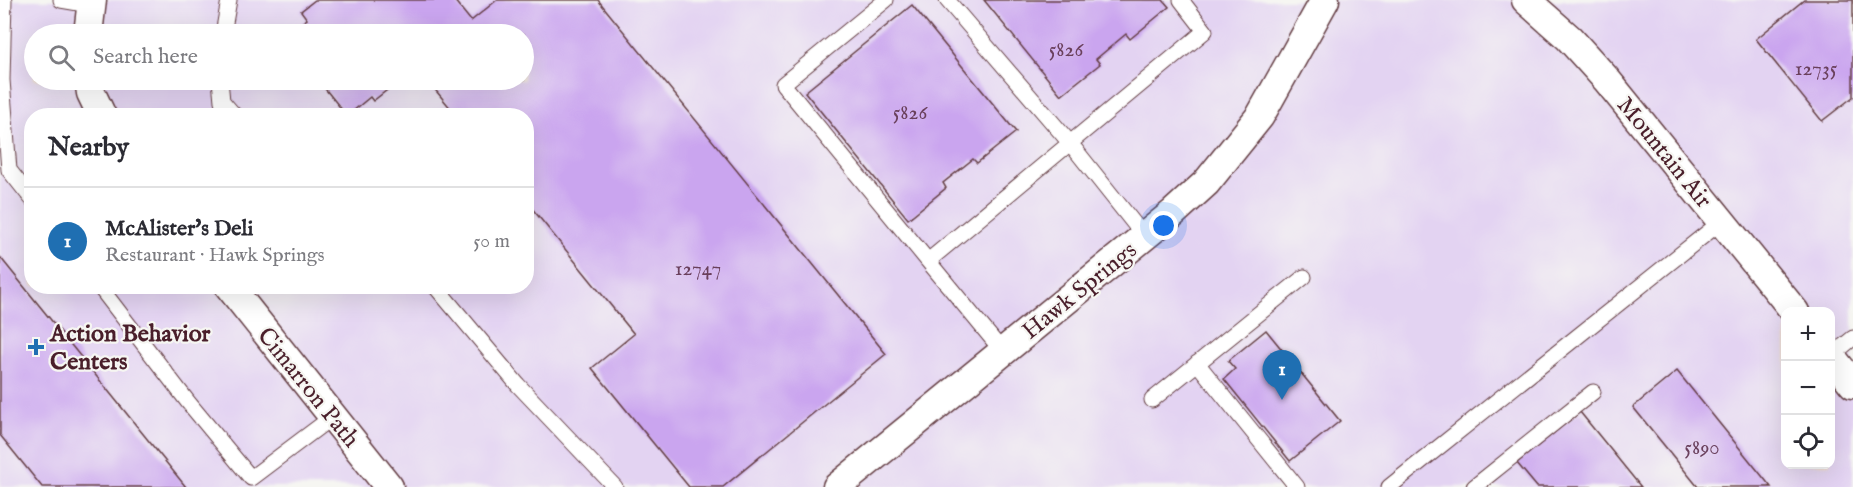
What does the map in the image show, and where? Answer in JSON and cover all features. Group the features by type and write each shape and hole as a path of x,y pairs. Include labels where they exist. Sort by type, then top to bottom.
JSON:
{"street":[{"name":"Hawk Springs","path":"837,487 1206,183 1235,151 1260,116 1324,0"},
{"name":"Mountain Air","path":"1526,0 1569,38 1606,79 1791,307"},
{"path":"89,24 91,2"},
{"path":"91,90 98,108"},
{"name":"Cimarron Path","path":"235,294 389,487"},
{"path":"1835,360 1853,384"}],"lane":[{"path":"4,0 3,80 9,170 24,189"},
{"path":"61,0 91,2"},
{"path":"225,24 229,0"},
{"path":"886,0 783,84 1003,352"},
{"path":"947,0 1070,143 1144,236"},
{"path":"928,261 1205,31 1181,0"},
{"path":"221,90 222,101 228,108"},
{"path":"1389,487 1722,221"},
{"path":"1152,400 1304,277"},
{"path":"105,294 188,402 255,482 332,417"},
{"path":"442,294 518,385 615,487"},
{"path":"1835,352 1853,338"},
{"path":"1197,363 1297,487"},
{"path":"1474,487 1593,392"}],"shaded area":[{"path":"0,0 1853,0 1853,487 0,487"}],"building":[{"path":"315,0 454,0 471,21 497,0 598,0 886,354 723,487 689,487 592,368 634,334 534,211 534,108 450,108 435,90 534,90 534,24 300,24 307,19 301,11"},
{"path":"984,0 1163,0 1169,7 1130,39 1126,34 1096,59 1100,64 1061,95"},
{"path":"1804,0 1853,0 1853,97 1822,121 1756,39"},
{"path":"912,5 1016,132 977,163 973,159 943,183 946,188 908,219 805,92"},
{"path":"326,90 387,90 373,101 370,97 357,108 341,108"},
{"name":"Action Behavior Centers","path":"0,257 24,287 24,294 30,294 186,487 42,487 0,435"},
{"path":"1266,330 1340,421 1290,461 1224,379 1235,369 1228,361"},
{"path":"1677,371 1771,487 1698,487 1633,407"},
{"path":"1580,412 1641,487 1537,487 1517,463"}],"place":[{"name":"Action Behavior Centers","path":"36,347"},
{"name":"McAlister's Deli","path":"1282,400"}]}
